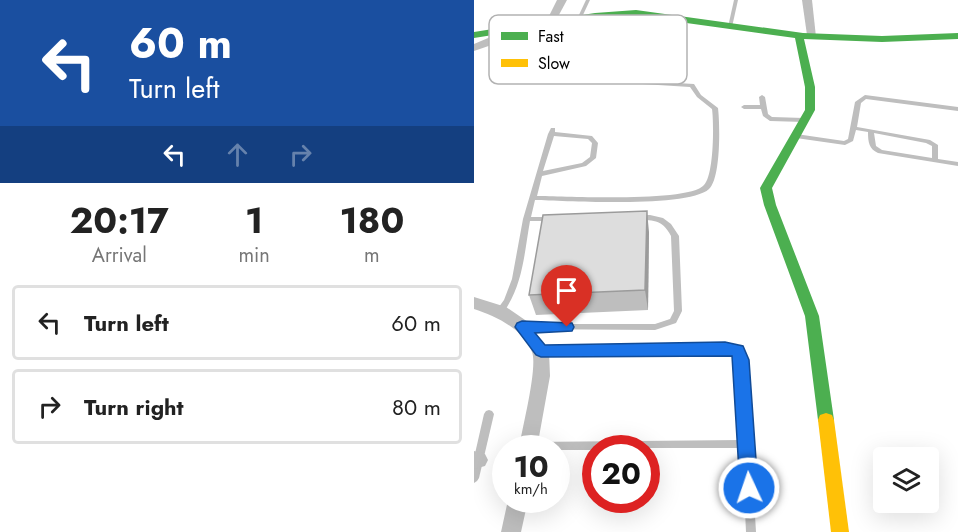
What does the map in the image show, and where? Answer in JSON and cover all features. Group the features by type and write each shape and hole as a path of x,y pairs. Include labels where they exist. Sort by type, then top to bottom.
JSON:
{"street":[{"path":"554,15 562,0"},
{"path":"807,0 806,35 810,110 766,188 770,205 809,308 815,332 840,532"},
{"path":"609,15 638,13 651,15"},
{"path":"687,20 806,35 958,36"},
{"path":"474,35 489,33"},
{"path":"474,48 489,43"},
{"path":"474,303 500,311 522,327 541,351 542,376 530,435"},
{"path":"511,532 515,513"}],"lane":[{"path":"581,15 588,0"},
{"path":"730,27 736,0"},
{"path":"533,198 669,197 701,191 708,186 715,168 715,108 699,96 692,85 668,84"},
{"path":"762,96 765,115 770,119 804,120"},
{"path":"796,136 845,143 851,140 858,102 865,97 958,109"},
{"path":"744,107 764,107"},
{"path":"854,129 933,142 935,160"},
{"path":"500,311 508,302 513,287 527,219 552,131 590,137 595,143 593,158 584,165 540,174"},
{"path":"871,132 871,145 874,150 958,164"},
{"path":"522,327 655,327 673,321 678,311 675,236 670,225 661,219 630,217"},
{"path":"527,219 562,218"},
{"path":"541,351 725,348 737,351 742,360 751,532"},
{"path":"475,466 489,414"},
{"path":"570,446 746,444"}],"building":[{"path":"647,211 645,290 529,295 543,215"}],"traffic: fast":[{"path":"609,15 636,13 651,15"},
{"path":"687,20 803,36 882,39 958,36"},
{"path":"474,35 489,33"},
{"path":"799,35 810,87 810,110 766,188 770,205 812,316 826,420"}],"traffic: slow":[{"path":"826,420 840,532"}],"route":[{"path":"567,327 522,327 541,351 725,348 737,351 742,360 749,488"}]}
